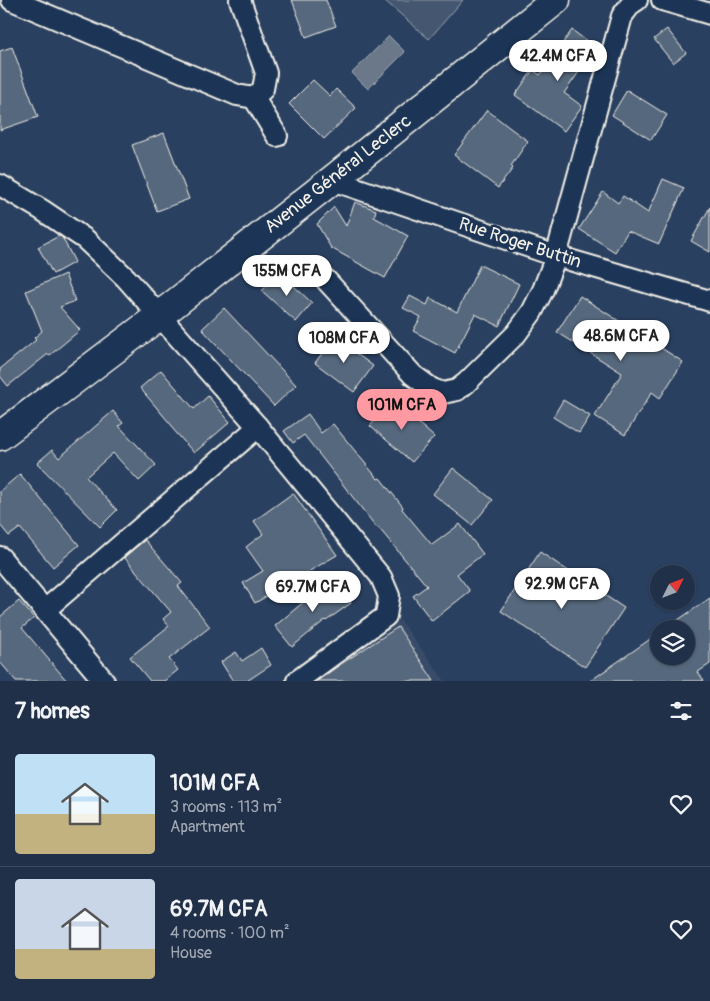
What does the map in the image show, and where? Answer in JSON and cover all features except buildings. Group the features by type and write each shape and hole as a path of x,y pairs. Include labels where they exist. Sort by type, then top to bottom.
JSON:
{"main road":[{"name":"Avenue Général Leclerc","path":"0,436 159,316 556,0"}],"street":[{"path":"12,0 237,95 254,98 277,136"},
{"path":"240,0 266,73 263,89 254,98"},
{"path":"326,280 413,375 432,389 443,393 457,390 466,383 516,334 532,312 543,290 556,256 622,16 631,4 637,0"},
{"path":"662,0 710,14"},
{"name":"Rue Roger Buttin","path":"332,180 556,256 710,301"},
{"path":"0,185 42,210 84,239 126,278 258,427 381,577 389,596 386,616 296,681"},
{"path":"45,610 258,427"},
{"path":"0,557 104,681"}],"shaded area":[{"path":"384,0 463,0 429,39"},
{"path":"389,36 405,52 368,89 352,73"},
{"path":"400,620 445,681 307,681"}]}
